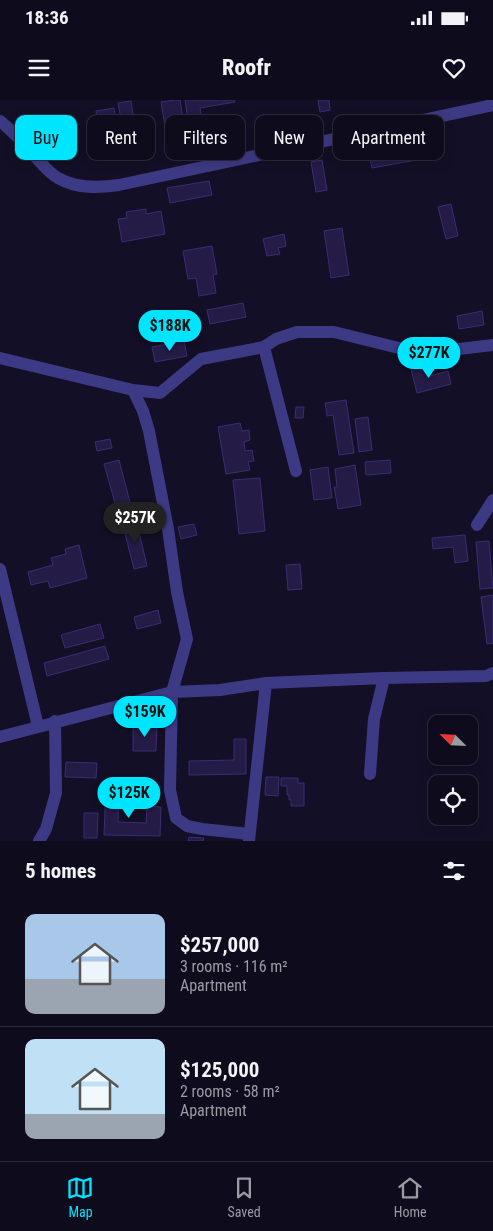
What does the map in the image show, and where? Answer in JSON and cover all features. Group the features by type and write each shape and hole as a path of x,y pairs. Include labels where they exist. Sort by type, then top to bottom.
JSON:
{"street":[{"path":"0,121 14,133 45,168 58,178 76,185 98,188 493,105"},
{"path":"0,358 133,390 160,393 201,359 264,347 276,339 297,332 334,332 411,351 451,350 493,345"},
{"path":"264,347 296,471"},
{"path":"133,390 143,411 149,431 187,639 172,692 170,790 176,818 187,826 249,838 266,683"},
{"path":"477,525 493,500"},
{"path":"1,577 38,726"},
{"path":"0,737 55,721 172,692 220,690 266,683 486,676 493,673"},
{"path":"370,774 374,719 384,678"},
{"path":"39,841 46,829 56,793 55,721"}],"building":[{"path":"180,100 182,115 165,115 165,127 161,102"},
{"path":"185,100 234,100 235,102 200,108 201,115 187,115"},
{"path":"318,100 329,100 330,110 320,112"},
{"path":"131,101 133,115 120,115 118,103"},
{"path":"114,108 115,115 97,115 96,111"},
{"path":"322,160 327,190 316,192 311,162"},
{"path":"370,160 416,160 372,168"},
{"path":"209,181 212,195 170,203 167,188"},
{"path":"451,204 458,236 446,239 438,207"},
{"path":"146,209 146,214 161,211 165,234 122,242 118,219 127,218 126,212"},
{"path":"342,228 349,275 331,278 324,231"},
{"path":"284,234 286,246 278,248 280,254 267,256 263,239"},
{"path":"212,246 217,274 213,275 216,293 199,296 196,278 188,279 183,251"},
{"path":"243,303 246,317 210,324 207,310"},
{"path":"482,311 484,325 459,329 457,316"},
{"path":"191,313 194,335 179,337 178,331 171,332 168,317"},
{"path":"184,341 187,356 155,362 152,347"},
{"path":"427,365 430,376 448,371 451,384 417,393 411,369"},
{"path":"346,400 354,453 339,455 333,415 327,416 325,403"},
{"path":"296,407 304,407 303,418 295,418"},
{"path":"368,417 372,450 359,452 355,419"},
{"path":"240,423 242,431 249,430 250,440 244,442 245,451 252,450 254,461 248,462 250,470 226,474 218,427"},
{"path":"110,439 112,448 97,451 95,442"},
{"path":"119,460 131,506 117,510 104,464"},
{"path":"390,460 391,473 366,475 365,462"},
{"path":"355,465 361,505 338,509 334,487 337,487 335,469"},
{"path":"328,467 332,498 314,500 310,470"},
{"path":"260,478 265,531 239,534 233,480"},
{"path":"136,519 147,566 134,569 122,522"},
{"path":"194,524 197,535 181,539 178,527"},
{"path":"465,535 468,561 455,563 453,547 433,549 432,538"},
{"path":"489,541 493,588 480,589 476,542"},
{"path":"79,545 87,578 50,588 48,581 31,585 28,572 53,565 51,558 66,554 65,549"},
{"path":"300,564 302,589 288,590 286,565"},
{"path":"493,595 493,643 487,644 481,597"},
{"path":"158,610 161,623 137,629 134,617"},
{"path":"100,624 104,638 65,648 61,635"},
{"path":"105,646 109,659 47,676 44,663"},
{"path":"133,726 157,726 156,751 133,751"},
{"path":"234,739 246,739 246,774 189,775 189,761 234,760"},
{"path":"66,762 97,763 96,778 65,777"},
{"path":"266,777 279,777 278,796 265,795"},
{"path":"281,778 298,778 298,783 304,783 304,806 291,806 291,800 289,800 289,795 287,795 287,786 281,786"},
{"path":"106,787 119,788 118,822 146,823 147,806 161,807 160,836 104,835"},
{"path":"84,813 98,813 97,838 84,838"},
{"path":"189,837 204,838 203,841 188,841"}]}
